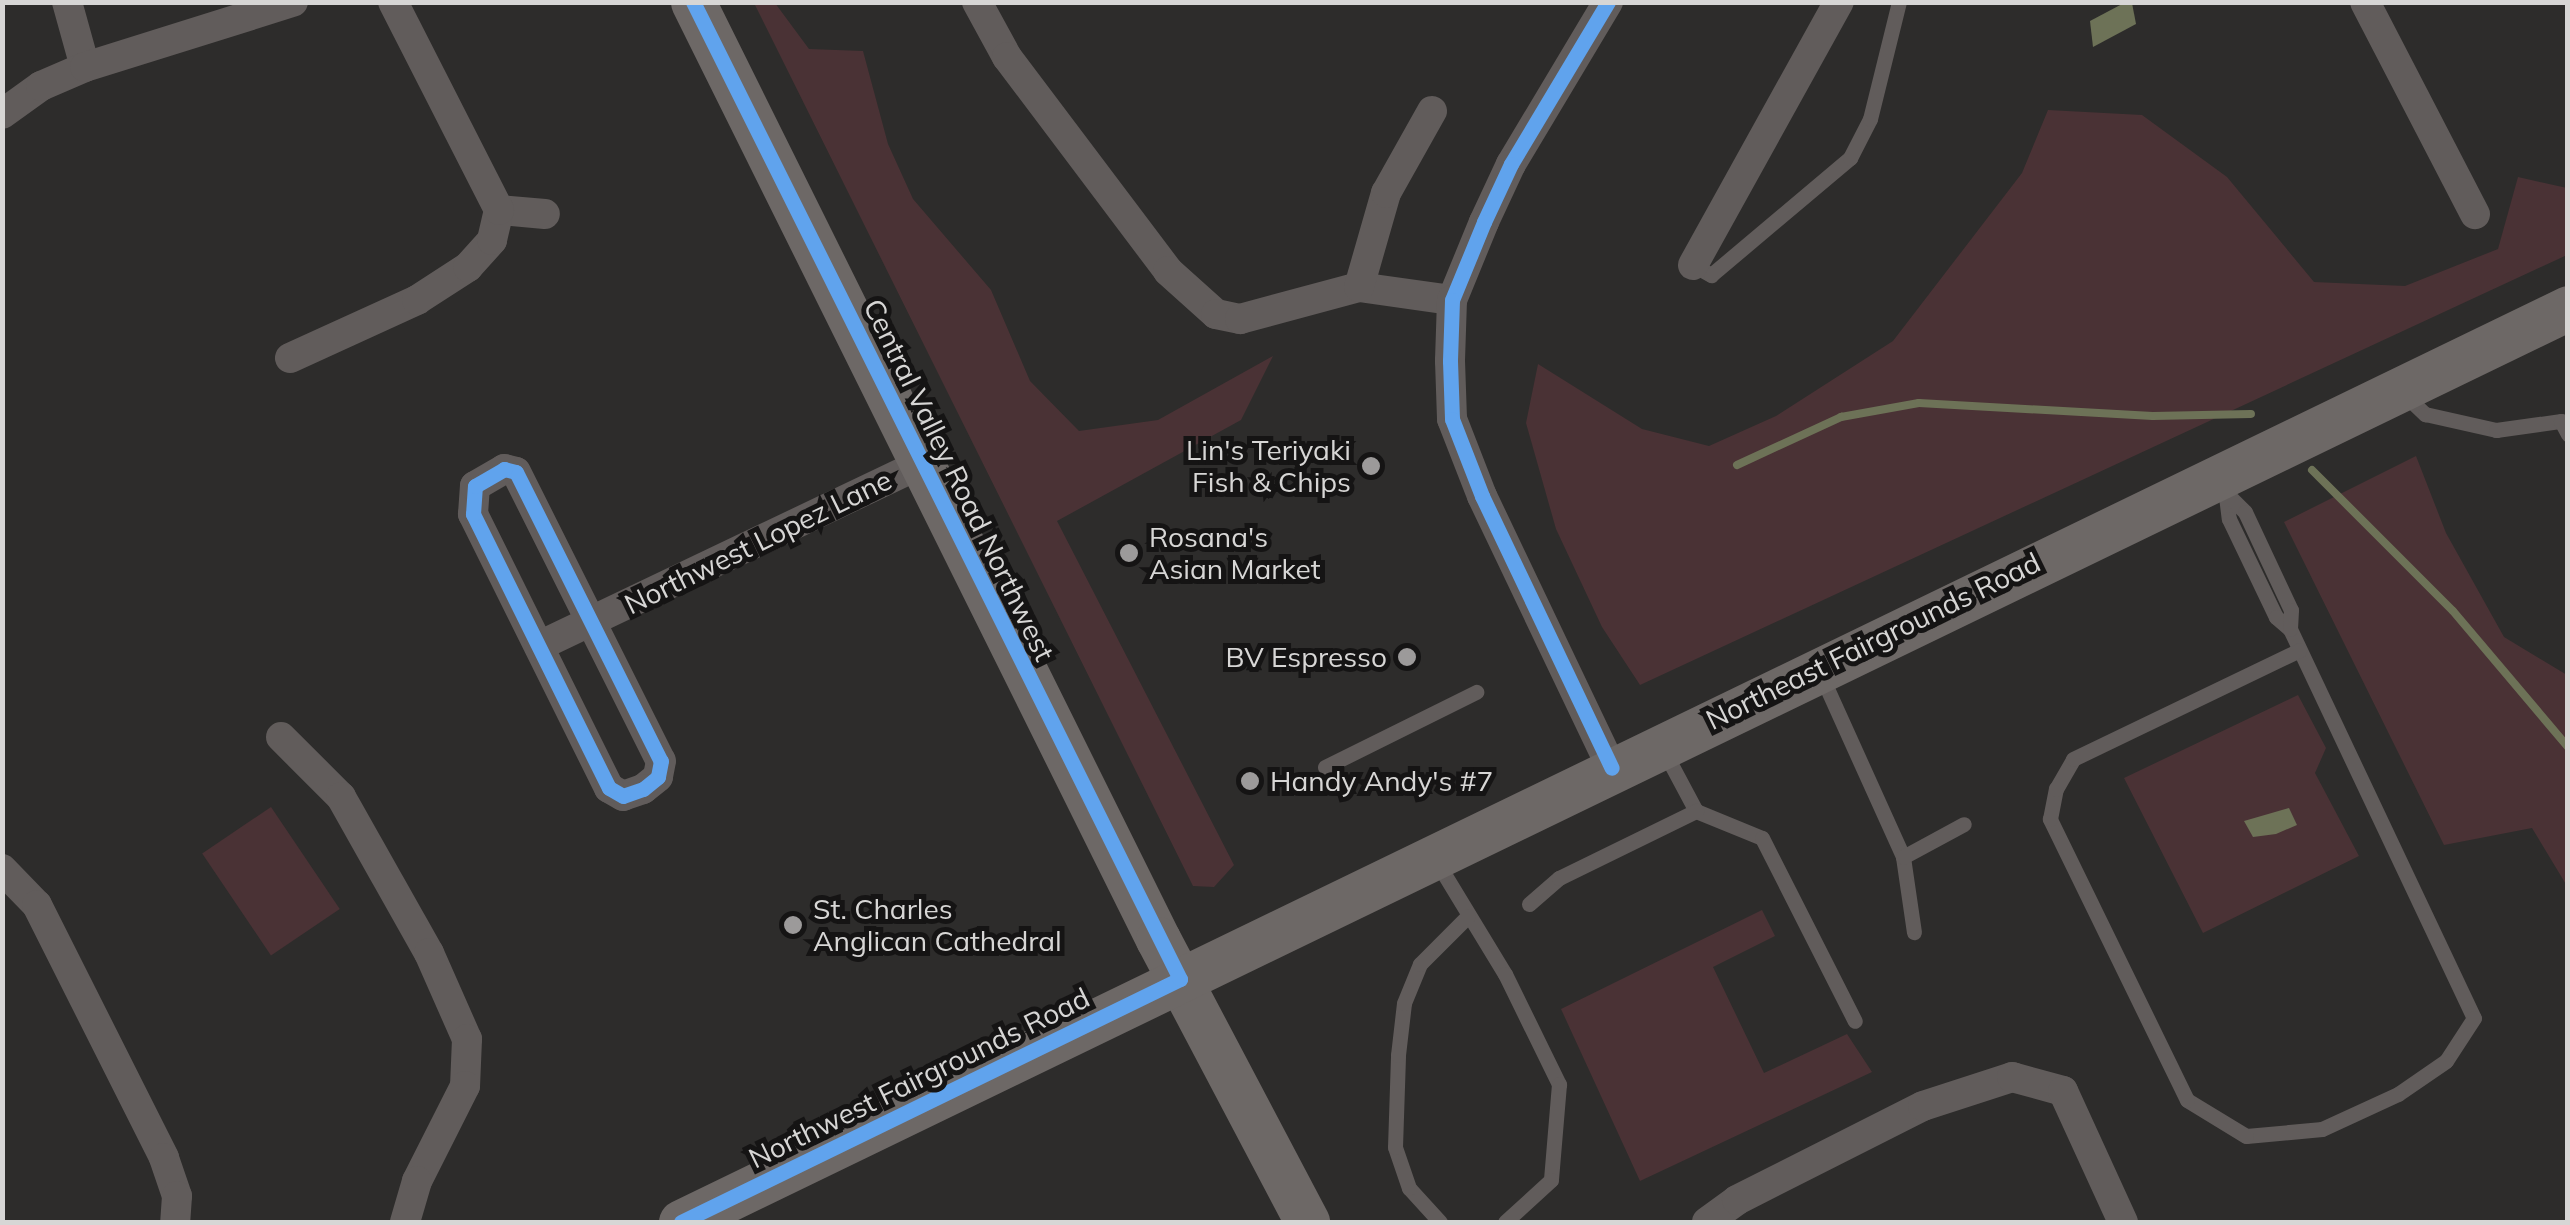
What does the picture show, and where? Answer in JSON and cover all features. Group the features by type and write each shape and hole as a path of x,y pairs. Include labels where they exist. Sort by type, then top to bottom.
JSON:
{"main road":[{"name":"Central Valley Road Northwest","path":"693,2 1180,978 1308,1222"},
{"name":"Northeast Fairgrounds Road","path":"1180,978 1818,667 2225,484 2399,389 2568,308"},
{"name":"Northwest Fairgrounds Road","path":"681,1222 1180,978"}],"street":[{"path":"67,2 85,67"},
{"path":"2,114 41,86 85,67 293,2"},
{"path":"290,358 417,300 468,268 492,240 499,210 393,2"},
{"path":"977,2 1007,57 1168,271 1216,314 1240,319 1359,287 1452,300"},
{"path":"1608,2 1511,164 1452,300 1452,419 1482,496 1612,768"},
{"path":"1692,265 1840,2"},
{"path":"2365,2 2475,214"},
{"path":"1359,287 1386,193 1432,111"},
{"path":"499,210 545,214"},
{"name":"Northwest Lopez Lane","path":"539,646 923,462"},
{"name":"Northwest Lopez Lane","path":"516,472 661,761 658,776 643,789 622,796 609,788 539,646 472,514 474,486 490,475 516,472"},
{"path":"281,737 341,796 429,953 467,1039 464,1086 416,1181 405,1222"},
{"path":"2,869 37,905 164,1158 177,1196 175,1222"},
{"path":"1708,1222 1737,1200 1923,1106 2012,1077 2063,1090 2124,1222"}],"lane":[{"path":"1692,265 1711,275 1850,158 1870,119 1898,2"},
{"path":"2399,389 2425,414 2496,430 2561,421 2568,434"},
{"path":"2225,484 2229,519 2276,616 2290,629 2474,1018 2446,1061 2398,1094 2322,1129 2246,1136 2187,1100 2050,819 2056,789 2073,759 2299,650"},
{"path":"1818,667 1903,857 1914,932"},
{"path":"1325,768 1476,692"},
{"path":"1660,745 1696,811 1762,838 1855,1021"},
{"path":"1529,904 1559,878 1696,811"},
{"path":"1903,857 1964,824"},
{"path":"1433,855 1506,974 1560,1084 1551,1180 1506,1222"},
{"path":"1440,1222 1409,1188 1395,1147 1398,1055 1404,1003 1420,964 1468,916"}],"shaded area":[{"path":"754,3 775,3 809,49 863,51 888,144 913,199 991,290 1030,381 1079,431 1158,420 1273,356 1241,420 1057,521 1234,865 1214,887 1193,886"},
{"path":"2124,3 2132,3 2136,24 2093,47 2090,21"},
{"path":"2048,110 2142,115 2227,177 2314,282 2405,286 2498,249 2518,177 2567,188 2567,255 1640,685 1602,627 1556,529 1526,423 1538,364 1642,429 1709,446 1776,416 1893,341 2022,173"},
{"path":"2416,456 2446,533 2504,637 2567,675 2567,886 2532,828 2444,845 2284,522"},
{"path":"2298,695 2326,748 2315,773 2359,856 2203,933 2124,778"},
{"path":"271,807 340,909 271,955 202,853"},
{"path":"2289,808 2297,825 2276,834 2253,837 2244,821"},
{"path":"1762,910 1775,936 1713,967 1764,1073 1847,1034 1872,1072 1640,1181 1561,1009"}],"waterway":[{"path":"1737,465 1841,417 1919,403 2153,416 2251,414"},
{"path":"2312,470 2453,611 2568,747"}],"cycle path":[{"path":"681,1222 1180,979 693,2"},
{"path":"1608,2 1511,164 1484,222 1452,300 1450,361 1452,419 1482,496 1612,768"},
{"path":"504,469 516,472 661,761 658,777 643,789 623,796 609,788 473,514 475,486 504,469"}],"place":[{"name":"Lin's Teriyaki Fish & Chips","path":"1371,466"},
{"name":"Rosana's Asian Market","path":"1129,553"},
{"name":"BV Espresso","path":"1407,657"},
{"name":"Handy Andy's #7","path":"1250,781"},
{"name":"St. Charles Anglican Cathedral","path":"793,925"}]}
